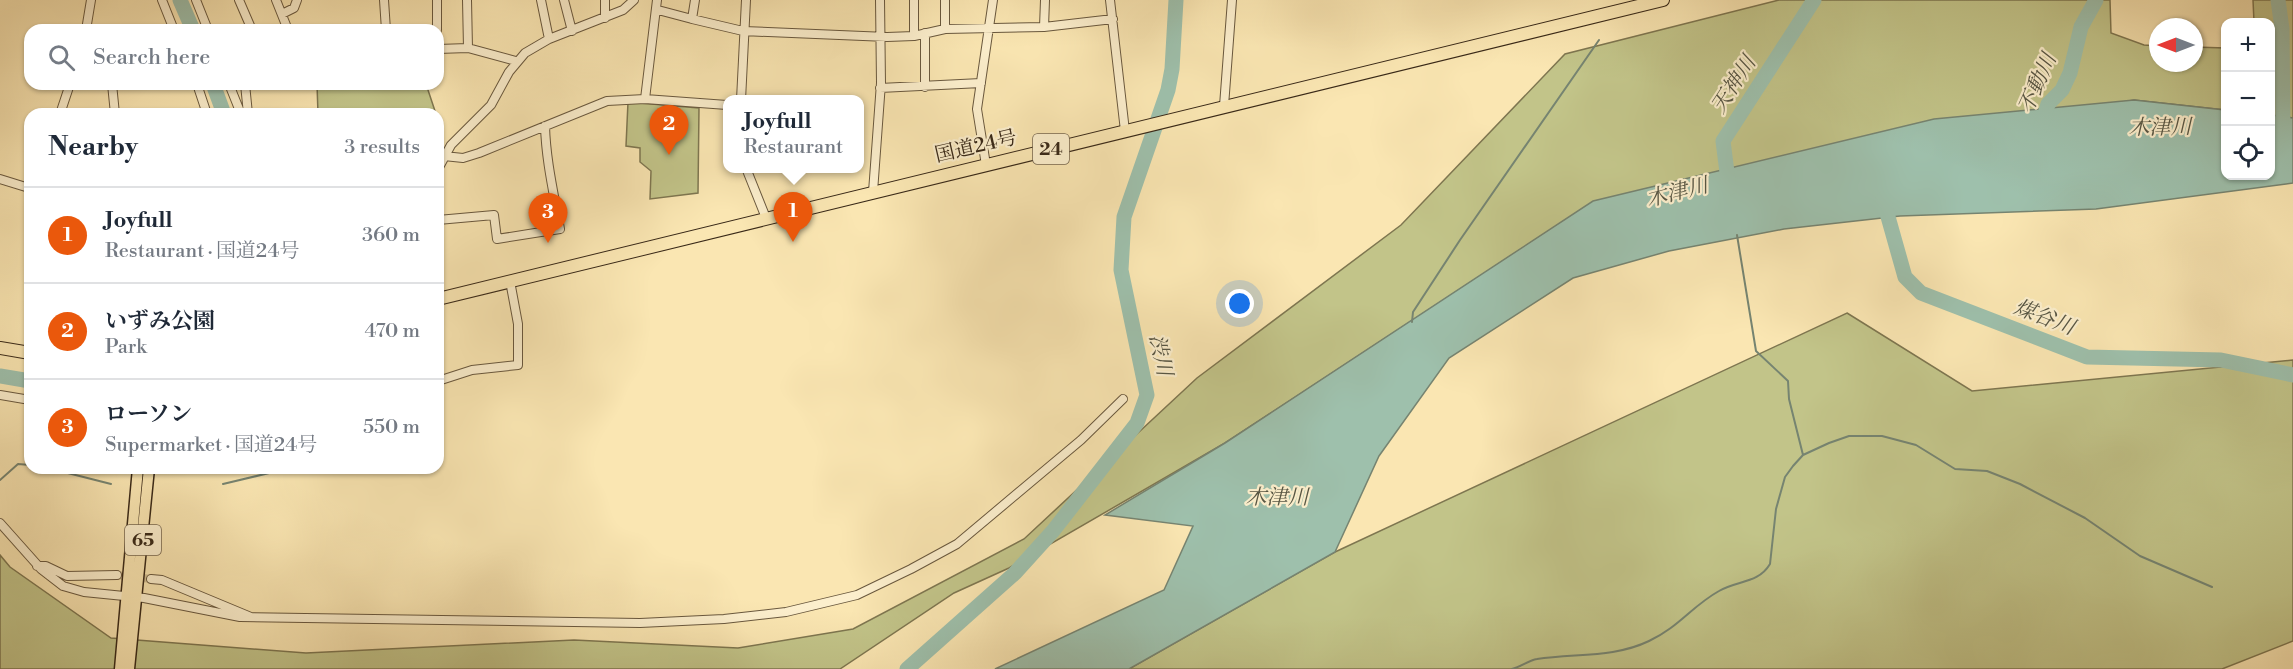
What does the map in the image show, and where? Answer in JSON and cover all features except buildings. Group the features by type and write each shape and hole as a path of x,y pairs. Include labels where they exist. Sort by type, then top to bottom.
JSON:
{"highway":[{"name":"国道24号","path":"444,298 1663,0"},
{"path":"0,348 24,352"}],"main road":[{"name":"65","path":"132,597 138,474"},
{"name":"65","path":"120,669 148,474"},
{"name":"65","path":"129,669 130,612"}],"street":[{"path":"87,24 91,0"},
{"path":"162,0 172,24"},
{"path":"196,0 206,24"},
{"path":"239,0 249,24"},
{"path":"276,0 286,24"},
{"path":"282,14 294,8 297,0"},
{"path":"384,0 386,24"},
{"path":"437,0 437,24"},
{"path":"467,0 468,48"},
{"path":"541,0 549,39"},
{"path":"564,0 572,31"},
{"path":"605,0 605,18"},
{"path":"634,0 623,10 549,39 516,61 490,105 451,145 444,156 463,158 599,103 645,99 723,105"},
{"path":"645,99 658,10 657,0"},
{"path":"692,19 695,0"},
{"path":"741,95 742,31 746,0"},
{"path":"873,192 880,88 880,0"},
{"path":"914,0 914,36"},
{"path":"945,0 945,29"},
{"path":"986,165 977,109 993,0"},
{"path":"1044,27 1045,0"},
{"path":"1110,0 1125,131"},
{"path":"1224,106 1232,0"},
{"path":"658,10 742,31 880,37 914,36 945,29 1044,27 1113,20"},
{"path":"925,33 925,87"},
{"path":"444,49 468,48 516,61"},
{"path":"880,88 981,83"},
{"path":"62,108 68,90"},
{"path":"113,90 114,108"},
{"path":"199,90 205,108"},
{"path":"231,90 239,108"},
{"path":"246,90 247,108"},
{"path":"444,219 494,215 497,239 560,229 551,173 546,160 545,126"},
{"path":"748,173 766,218"},
{"path":"0,179 24,186"},
{"path":"444,379 471,370 518,365 518,324 510,281"},
{"path":"0,395 24,399"},
{"path":"0,523 52,580 63,586 84,592 132,597 251,617 640,622 724,619 786,612 857,595 957,544 1081,440 1123,399"},
{"path":"38,566 46,566 67,576 117,575"},
{"path":"151,579 162,580 251,617"}],"green space":[{"path":"1779,0 2110,0 2111,33 2149,45 2149,72 2203,72 2203,47 2221,48 2221,110 2134,100 1593,202 1225,443 1009,568 954,593 840,669 0,669 0,555 10,567 111,638 306,653 574,640 738,648 853,629 1024,539 1197,378 1401,225 1565,54"},
{"path":"2253,0 2293,0 2293,118 2275,116 2275,18 2254,18"},
{"path":"317,90 428,90 434,108 318,108"},
{"path":"628,102 699,108 698,193 650,199 651,171 640,162 640,148 626,146"},
{"path":"1847,313 1972,391 2293,360 2293,641 2222,669 1129,669 1335,552"}],"water":[{"name":"木津川","path":"2134,100 2221,110 2221,180 2275,180 2275,116 2293,118 2293,183 2096,209 1900,216 1784,229 1669,251 1573,278 1449,358 1379,456 1335,552 1129,669 995,669 1164,590 1193,526 1105,515 1225,443 1593,201 1934,119"}],"waterway":[{"path":"180,0 190,24"},
{"name":"渋川","path":"907,669 1015,573 1053,531 1137,423 1147,395 1121,270 1124,217 1168,90 1172,69 1176,0"},
{"name":"天神川","path":"1729,188 1723,141 1814,0"},
{"name":"不動川","path":"2041,127 2048,104 2062,90 2070,73 2081,27 2096,0"},
{"path":"2278,0 2282,29 2283,135"},
{"path":"1412,322 1413,312 1460,240 1599,40"},
{"path":"215,90 222,108"},
{"name":"煤谷川","path":"1883,199 1905,277 1921,293 2087,357 2221,360 2293,375"},
{"path":"1737,235 1756,351 1788,381 1789,399 1803,455"},
{"path":"0,376 24,380"},
{"path":"1512,669 1537,659 1608,653 1636,646 1660,635 1719,591 1760,575 1770,564 1776,509 1785,477 1803,455 1849,436 1882,436 1916,445 1955,469 1987,471 2020,484 2085,518 2140,556 2212,587"},
{"path":"0,480 18,464 24,464"},
{"path":"72,474 111,484"},
{"path":"223,484 265,474"}],"tunnel":[{"path":"117,575 151,579"}],"place":[{"name":"いずみ公園","path":"669,155"},
{"name":"Joyfull","path":"793,242"},
{"name":"ローソン","path":"548,243"}]}
